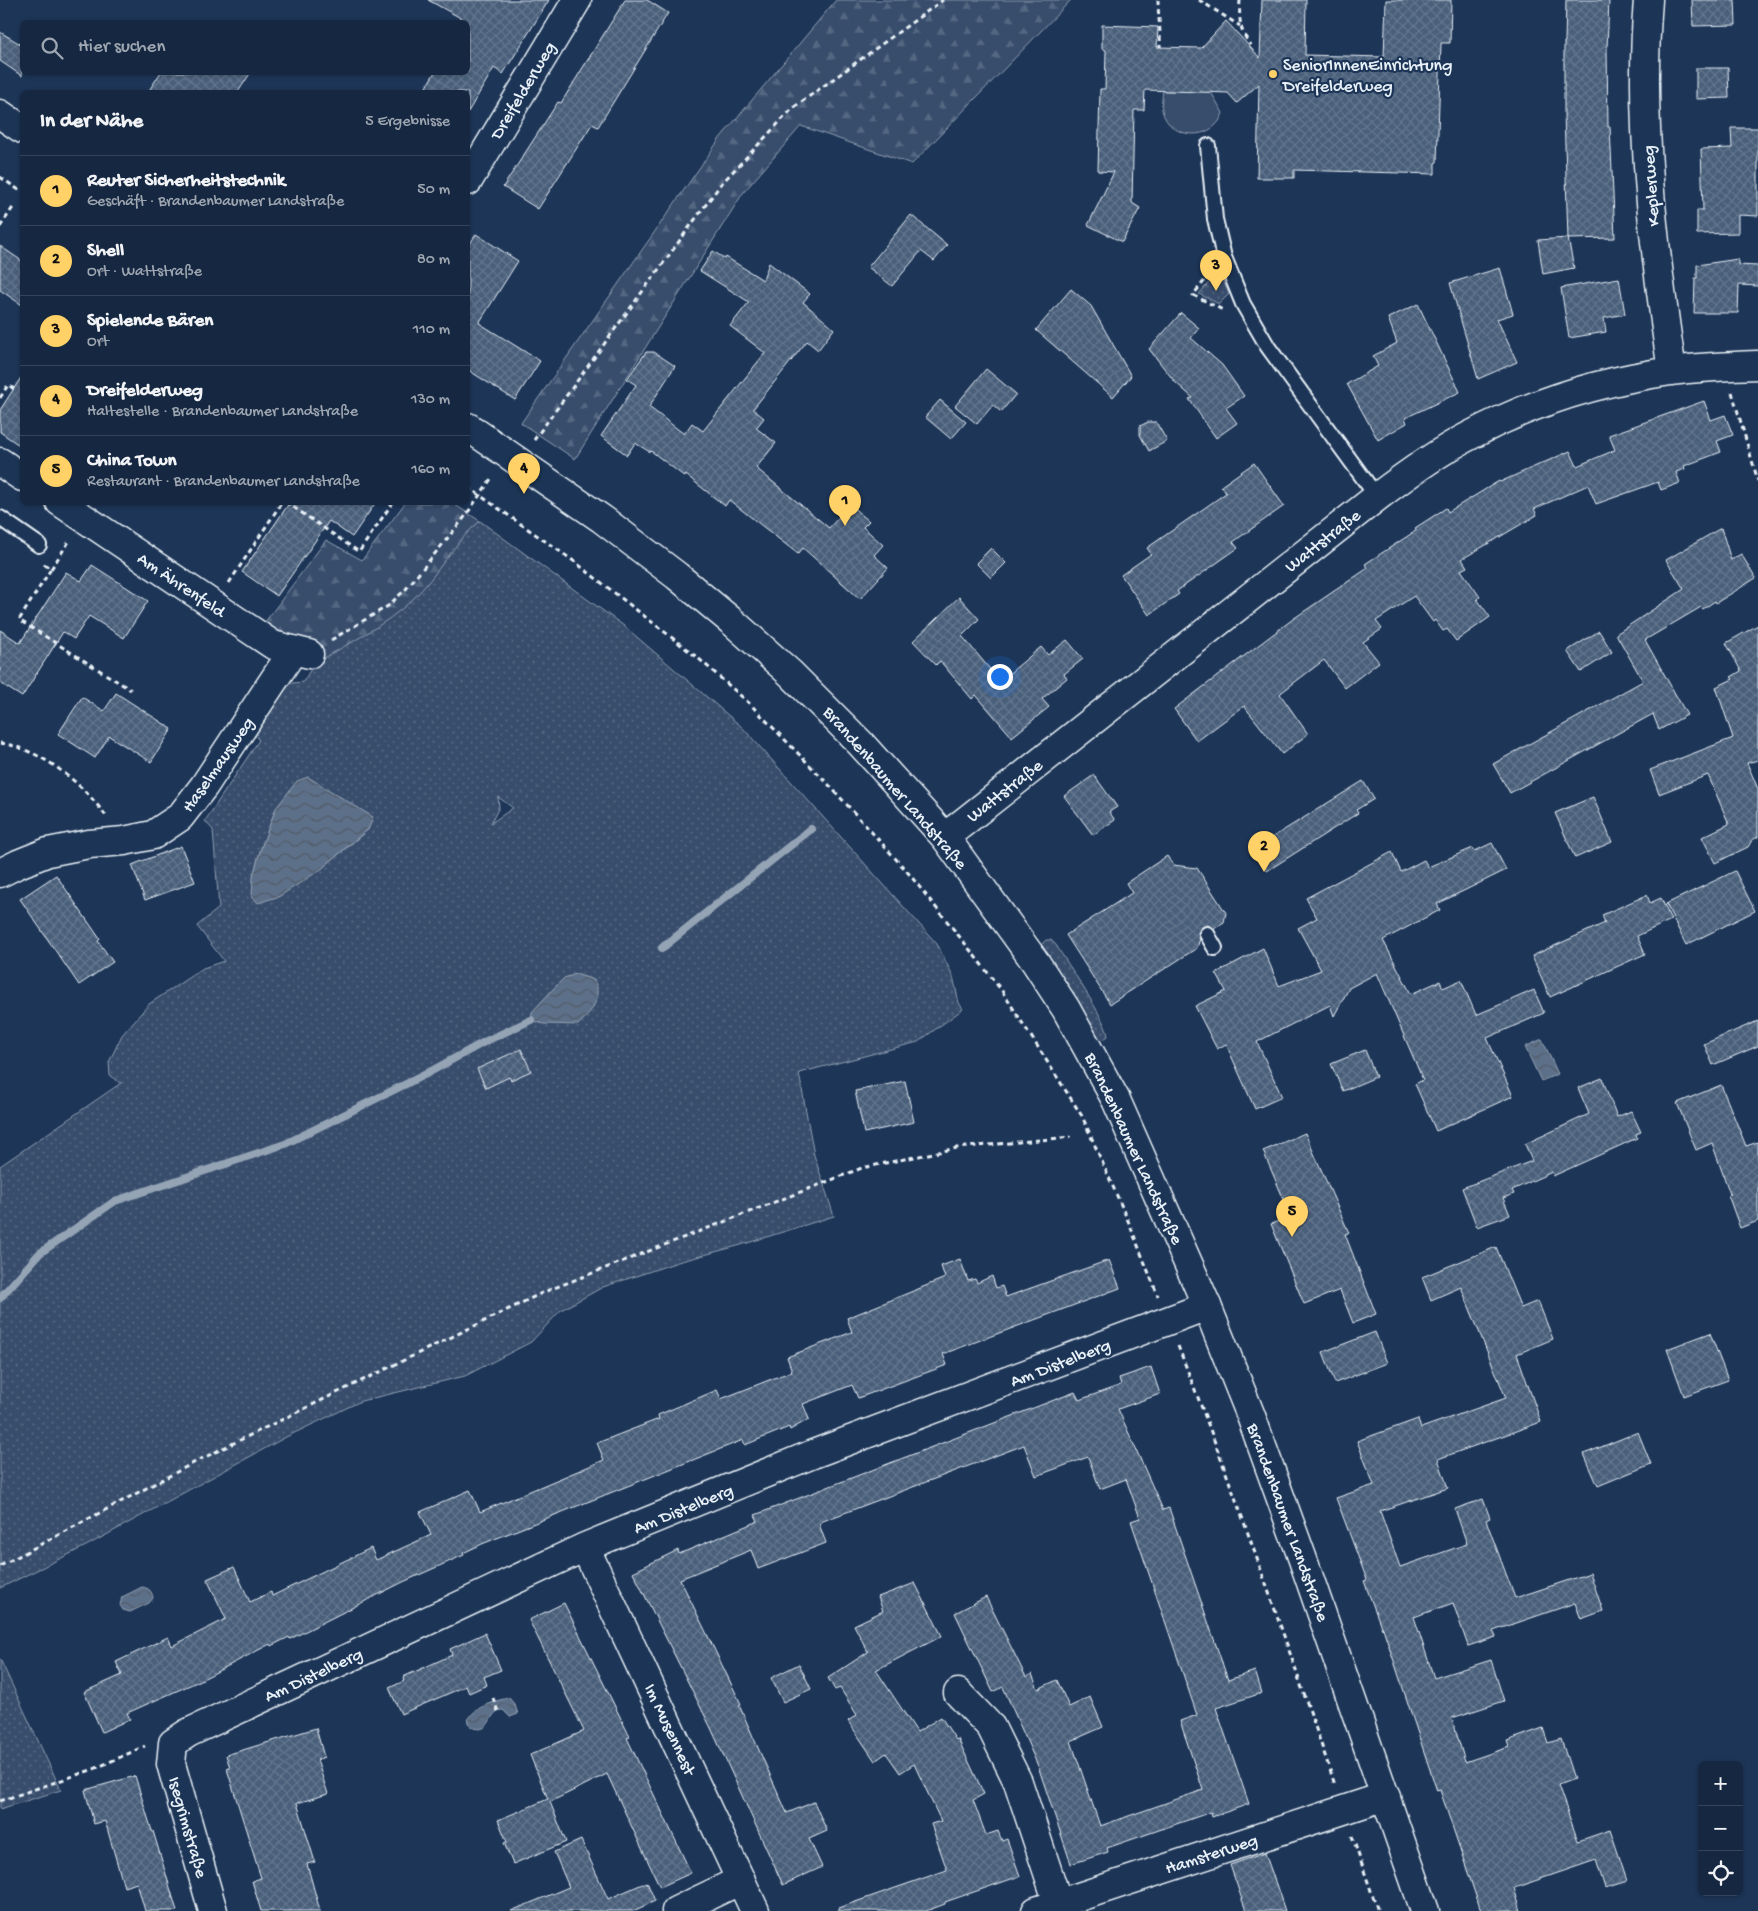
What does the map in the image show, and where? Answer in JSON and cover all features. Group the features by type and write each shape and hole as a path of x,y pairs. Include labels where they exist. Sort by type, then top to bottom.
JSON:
{"street":[{"name":"Dreifelderweg","path":"470,178 577,0"},
{"name":"Keplerweg","path":"1648,0 1645,124 1654,246 1672,371"},
{"path":"0,114 20,128"},
{"name":"Wattstraße","path":"945,837 1377,497 1422,464 1468,436 1522,412 1616,381 1672,371 1758,365"},
{"name":"Brandenbaumer Landstraße","path":"470,428 602,519 677,576 790,673 834,716 945,837 1036,963 1066,1009 1105,1078 1207,1306 1263,1449 1425,1911"},
{"path":"0,462 20,476"},
{"name":"Am Ährenfeld","path":"64,505 273,645 302,652"},
{"name":"Haselmausweg","path":"0,873 48,852 89,844 153,836 180,817 302,652"},
{"name":"Am Distelberg","path":"160,1744 188,1733 585,1547 813,1454 1207,1306"},
{"name":"Im Musennest","path":"585,1547 755,1911"},
{"path":"958,1692 991,1727 1018,1782 1047,1907"},
{"name":"Isegrimstraße","path":"160,1744 171,1764 213,1911"},
{"name":"Hamsterweg","path":"1047,1907 1386,1796"},
{"path":"676,1911 741,1880"}],"lane":[{"path":"1208,146 1215,219 1224,257 1243,304 1268,347 1377,497"},
{"path":"0,518 39,545"},
{"path":"1207,934 1215,948"}],"path":[{"path":"535,439 728,177 793,108 943,0"},
{"path":"1158,0 1158,19 1161,24 1160,47"},
{"path":"1200,0 1240,26 1251,45"},
{"path":"1240,0 1240,26"},
{"path":"0,177 20,191"},
{"path":"0,228 14,206"},
{"path":"1224,257 1193,294 1224,311 1243,304"},
{"path":"1725,366 1758,481"},
{"path":"0,398 8,385 14,389"},
{"path":"302,652 388,606 406,589 480,495 494,473"},
{"path":"470,488 575,562 698,658 750,704 829,785 905,869 1002,991 1082,1116 1129,1224 1211,1431 1261,1568 1378,1911"},
{"path":"234,574 282,505"},
{"path":"288,505 359,552 391,505"},
{"path":"84,518 19,620 131,690"},
{"path":"253,545 259,548"},
{"path":"37,559 51,569"},
{"path":"0,743 14,745 53,763 98,805 124,841"},
{"path":"0,1566 201,1459 544,1292 862,1168 957,1148 1071,1137"},
{"path":"493,1698 499,1714"},
{"path":"0,1801 160,1744"}],"green space":[{"path":"836,0 1071,0 912,164 801,126 743,193 575,459 521,423 721,137"},
{"path":"1163,91 1211,92 1223,113 1211,129 1202,133 1182,132 1173,128 1166,120 1162,110"},
{"path":"1219,271 1229,294 1219,304 1199,294"},
{"path":"403,505 455,505 480,521 453,549 422,590 402,609 378,626 314,664 265,622 326,540 362,560"},
{"path":"480,521 624,626 743,728 937,944 953,976 959,1003 963,1009 918,1042 799,1073 814,1155 834,1216 741,1245 678,1262 603,1287 561,1310 531,1342 465,1376 361,1401 286,1437 86,1546 0,1588 0,1166 121,1083 110,1076 109,1062 122,1035 149,1004 203,968 224,961 197,926 219,908 213,830 205,821 259,740 251,732 283,684 303,682 314,664","holes":["498,797 513,808 491,823 499,807","276,808 369,829 320,870 253,876"]},
{"path":"1046,940 1051,940 1056,945 1094,1004 1106,1028 1108,1036 1104,1039 1098,1038 1042,947"},
{"path":"0,1659 61,1790 0,1809"}],"water":[{"path":"308,777 373,817 369,828 320,870 280,896 258,903 252,897 253,876 276,808 297,781"},
{"path":"576,974 594,980 597,993 594,1005 583,1020 578,1025 543,1024 531,1020 532,1012 554,988 564,978"},
{"path":"1542,1039 1558,1074 1541,1081 1525,1047"},
{"path":"142,1587 150,1590 152,1593 153,1598 149,1603 130,1612 123,1610 120,1605 122,1597"},
{"path":"509,1698 515,1705 518,1714 510,1717 503,1710 498,1711 487,1726 478,1729 471,1727 468,1720 475,1711 492,1702"}],"building":[{"path":"428,0 549,0 503,74 494,68 470,109 470,90 424,90 433,75 470,75 470,20 464,20"},
{"path":"625,0 647,0 668,13 598,127 592,124 538,209 503,187 558,102 561,103"},
{"name":"SeniorInnenEinrichtung Dreifelderweg","path":"1262,0 1306,0 1305,55 1384,57 1386,0 1451,0 1450,43 1441,43 1435,174 1294,170 1294,178 1257,178 1259,84 1237,103 1228,93 1145,90 1144,110 1134,110 1132,203 1140,208 1122,242 1088,225 1114,172 1098,171 1100,89 1105,89 1106,50 1102,49 1102,25 1158,27 1157,47 1201,48 1226,21 1260,58"},
{"path":"1566,0 1609,0 1607,49 1608,127 1610,127 1615,238 1568,239 1564,114"},
{"path":"1692,0 1735,0 1736,25 1693,26"},
{"path":"0,32 20,44 20,75 0,61"},
{"path":"1696,68 1728,68 1729,98 1696,99"},
{"path":"159,75 249,75 239,90 149,90"},
{"path":"1731,128 1758,128 1758,216 1738,215 1738,233 1697,234 1697,210 1703,210 1701,149 1732,148"},
{"path":"911,215 947,245 934,261 921,251 892,286 868,267"},
{"path":"476,234 518,261 479,323 540,361 515,400 470,371 470,244"},
{"path":"1568,238 1574,268 1543,274 1538,240"},
{"path":"0,246 20,260 20,304 0,290"},
{"path":"713,251 763,280 769,263 810,294 803,302 834,329 818,350 807,341 753,409 764,418 756,428 776,443 756,468 829,528 850,505 869,521 863,527 883,545 874,555 888,568 860,599 803,548 798,554 729,500 725,506 686,475 685,477 651,451 635,443 627,455 601,436 636,385 627,379 646,352 654,352 675,366 649,407 684,434 692,423 703,431 765,353 730,326 749,302 700,271"},
{"path":"1738,259 1738,265 1758,266 1758,286 1739,285 1738,313 1694,313 1697,265"},
{"path":"1500,268 1513,314 1497,319 1517,362 1478,379 1450,283"},
{"path":"1619,278 1625,314 1604,318 1606,332 1569,338 1561,288"},
{"path":"1071,289 1091,306 1131,376 1113,397 1036,330"},
{"path":"1418,304 1460,392 1405,418 1407,423 1378,440 1347,384 1378,366 1373,356 1397,343 1388,318"},
{"path":"1181,313 1199,328 1191,338 1222,365 1244,396 1226,408 1237,423 1216,438 1189,399 1193,398 1175,382 1149,349"},
{"path":"986,369 1016,394 1001,412 993,405 977,424 955,406"},
{"path":"20,379 20,446 0,432 0,410"},
{"path":"940,400 966,422 951,439 925,417"},
{"path":"1704,401 1711,420 1725,415 1733,435 1717,441 1721,452 1684,466 1685,469 1676,472 1680,483 1661,490 1658,482 1596,504 1588,485 1534,509 1537,515 1462,559 1467,567 1461,570 1480,597 1477,599 1490,617 1456,641 1447,629 1443,631 1435,620 1433,622 1414,596 1376,621 1382,629 1363,642 1379,662 1345,688 1324,660 1280,694 1308,734 1282,754 1244,706 1197,741 1174,709 1293,619 1368,568 1365,564 1417,530 1415,528 1446,508 1448,512 1499,481 1570,451 1577,466 1615,450 1609,435"},
{"path":"1148,422 1156,422 1167,441 1149,451 1140,435 1140,426"},
{"path":"1254,463 1284,506 1233,542 1238,548 1177,591 1179,594 1149,615 1121,575 1151,554 1147,548 1226,493 1221,486"},
{"path":"288,505 374,505 352,537 329,521 277,596 242,572"},
{"path":"1721,528 1731,560 1741,554 1756,578 1716,603 1715,601 1703,609 1701,607 1645,640 1687,715 1659,730 1653,714 1510,793 1493,764 1643,681 1616,634 1684,589 1666,560"},
{"path":"991,548 1006,563 991,578 976,563"},
{"path":"92,565 148,601 124,638 89,616 74,639 63,632 22,697 0,683 0,630 20,643 66,572 81,581"},
{"path":"959,597 979,619 962,636 1000,681 1041,647 1048,655 1067,640 1083,659 1064,674 1067,678 1042,699 1049,707 1012,737 976,695 972,699 940,661 936,665 913,641"},
{"path":"1758,625 1758,760 1747,763 1758,789 1758,837 1752,840 1748,847 1715,863 1702,837 1729,824 1708,775 1659,794 1650,770 1733,738 1716,687 1733,679 1731,677 1741,671 1726,643"},
{"path":"1599,631 1612,652 1581,672 1567,651"},
{"path":"116,693 172,729 151,762 109,736 95,758 58,734 82,697 104,711"},
{"path":"1094,775 1117,807 1109,812 1115,820 1093,835 1064,796"},
{"path":"1363,781 1374,799 1356,810 1358,813 1267,871 1255,848"},
{"path":"1593,797 1612,842 1575,858 1555,813"},
{"path":"1492,843 1506,870 1437,904 1440,910 1383,940 1411,994 1440,981 1443,988 1461,980 1476,1015 1534,990 1544,1013 1487,1038 1513,1096 1436,1131 1415,1084 1423,1080 1377,973 1349,988 1334,1016 1330,1005 1257,1042 1282,1097 1255,1109 1226,1044 1217,1049 1195,1006 1226,991 1216,973 1263,948 1279,986 1321,970 1298,928 1317,918 1306,898 1392,852 1401,872 1424,860 1428,867 1473,848 1475,851"},
{"path":"181,846 195,882 145,900 132,865"},
{"path":"1167,856 1173,865 1197,868 1226,913 1224,922 1214,929 1208,925 1202,927 1198,933 1200,939 1197,948 1110,1004 1066,935 1132,893 1126,883"},
{"path":"1735,871 1755,911 1686,945 1666,904"},
{"path":"56,875 100,939 98,941 113,962 79,985 20,899"},
{"path":"1647,895 1650,903 1661,898 1671,920 1637,936 1645,954 1550,997 1532,956 1605,923 1602,915"},
{"path":"1758,1021 1758,1046 1713,1065 1704,1044"},
{"path":"521,1049 531,1071 511,1080 509,1077 486,1088 477,1069"},
{"path":"1365,1050 1376,1077 1343,1091 1331,1064"},
{"path":"1602,1078 1617,1117 1631,1111 1641,1132 1636,1134 1637,1138 1553,1176 1552,1172 1512,1190 1514,1194 1503,1198 1510,1215 1477,1227 1462,1188 1532,1161 1525,1144 1589,1114 1578,1088"},
{"path":"905,1081 914,1122 864,1133 855,1091"},
{"path":"1721,1085 1746,1146 1758,1142 1758,1221 1740,1228 1712,1143 1696,1150 1677,1103"},
{"path":"1305,1133 1349,1233 1345,1234 1376,1314 1353,1323 1340,1290 1304,1304 1271,1224 1291,1216 1263,1151"},
{"path":"1496,1247 1521,1308 1538,1301 1553,1339 1517,1354 1541,1422 1438,1459 1448,1488 1380,1511 1400,1567 1467,1544 1455,1509 1483,1499 1490,1518 1486,1520 1515,1598 1590,1573 1603,1611 1581,1619 1575,1603 1493,1631 1496,1637 1468,1646 1453,1603 1414,1617 1434,1678 1491,1660 1504,1701 1452,1718 1465,1762 1509,1747 1507,1741 1543,1728 1548,1743 1561,1739 1574,1779 1558,1785 1578,1841 1610,1830 1627,1881 1605,1888 1596,1860 1514,1888 1521,1911 1481,1911 1440,1790 1437,1791 1383,1628 1364,1581 1367,1580 1336,1498 1374,1485 1357,1441 1418,1419 1421,1428 1506,1398 1461,1287 1431,1300 1422,1277"},
{"path":"960,1259 968,1281 975,1279 977,1283 992,1276 996,1288 1002,1286 1006,1297 1109,1260 1120,1288 943,1354 947,1365 858,1398 852,1385 803,1404 809,1419 790,1430 789,1427 745,1445 743,1440 482,1544 463,1553 464,1555 403,1582 290,1639 289,1637 271,1646 270,1644 199,1681 127,1713 130,1719 102,1732 84,1692 122,1675 116,1662 168,1637 172,1646 226,1619 207,1579 234,1567 250,1602 271,1592 272,1596 371,1548 376,1560 431,1535 420,1512 470,1490 480,1512 604,1460 597,1443 659,1419 658,1415 717,1390 721,1399 792,1371 787,1357 852,1332 847,1318 945,1278 941,1266"},
{"path":"1375,1332 1387,1363 1335,1383 1323,1352"},
{"path":"1710,1333 1728,1380 1684,1396 1667,1349"},
{"path":"1151,1367 1160,1394 1118,1409 1163,1510 1169,1508 1228,1680 1255,1671 1262,1693 1216,1708 1249,1804 1212,1817 1211,1812 1107,1848 1108,1852 1071,1864 1038,1766 1003,1687 993,1692 955,1613 986,1597 1026,1677 1032,1674 1038,1689 1057,1680 1069,1707 1090,1697 1103,1727 1071,1741 1100,1826 1203,1790 1180,1721 1197,1715 1131,1521 1140,1518 1126,1479 1100,1489 1088,1457 1036,1476 1024,1445 823,1521 819,1524 826,1543 758,1569 751,1550 680,1579 741,1704 739,1705 787,1813 814,1802 827,1831 809,1839 822,1867 783,1885 711,1728 633,1572 678,1550 679,1554 758,1521 755,1515 1075,1392 1079,1400 1121,1385 1119,1378"},
{"path":"1638,1432 1651,1464 1598,1486 1584,1454"},
{"path":"915,1583 942,1636 876,1670 917,1732 941,1717 956,1740 958,1739 984,1794 973,1800 986,1835 998,1831 1002,1841 1007,1839 1020,1876 945,1902 945,1904 926,1911 838,1911 838,1908 947,1870 931,1824 941,1821 914,1764 900,1773 886,1753 875,1761 848,1721 857,1715 840,1688 835,1690 828,1678 868,1652 854,1625 883,1611 878,1597"},
{"path":"564,1603 630,1737 627,1738 691,1873 660,1887 607,1774 550,1802 566,1842 513,1864 504,1843 507,1842 498,1820 548,1799 530,1755 584,1731 529,1620"},
{"path":"485,1633 501,1670 484,1677 487,1685 469,1693 466,1686 401,1714 389,1688 404,1681 403,1677 452,1655 450,1649"},
{"path":"799,1664 811,1689 783,1702 771,1678"},
{"path":"316,1728 324,1757 317,1760 328,1794 297,1803 315,1862 307,1864 320,1911 261,1911 252,1881 261,1878 227,1769 230,1768 226,1755"},
{"path":"135,1776 177,1911 145,1911 137,1883 124,1887 105,1821 94,1824 85,1790"},
{"path":"581,1840 608,1899 647,1882 655,1901 633,1911 511,1911 569,1887 554,1852"},
{"path":"1265,1853 1285,1911 1246,1911 1230,1865"}],"waterway":[{"path":"662,948 811,829"},
{"path":"0,1298 40,1253 115,1201 285,1144 426,1074 486,1041 531,1020"}],"place":[{"name":"SeniorInnenEinrichtung Dreifelderweg","path":"1273,74"},
{"name":"Spielende Bären","path":"1216,291"},
{"name":"Dreifelderweg","path":"524,494"},
{"name":"Reuter Sicherheitstechnik","path":"845,526"},
{"name":"Shell","path":"1264,872"},
{"name":"China Town","path":"1292,1237"}]}
